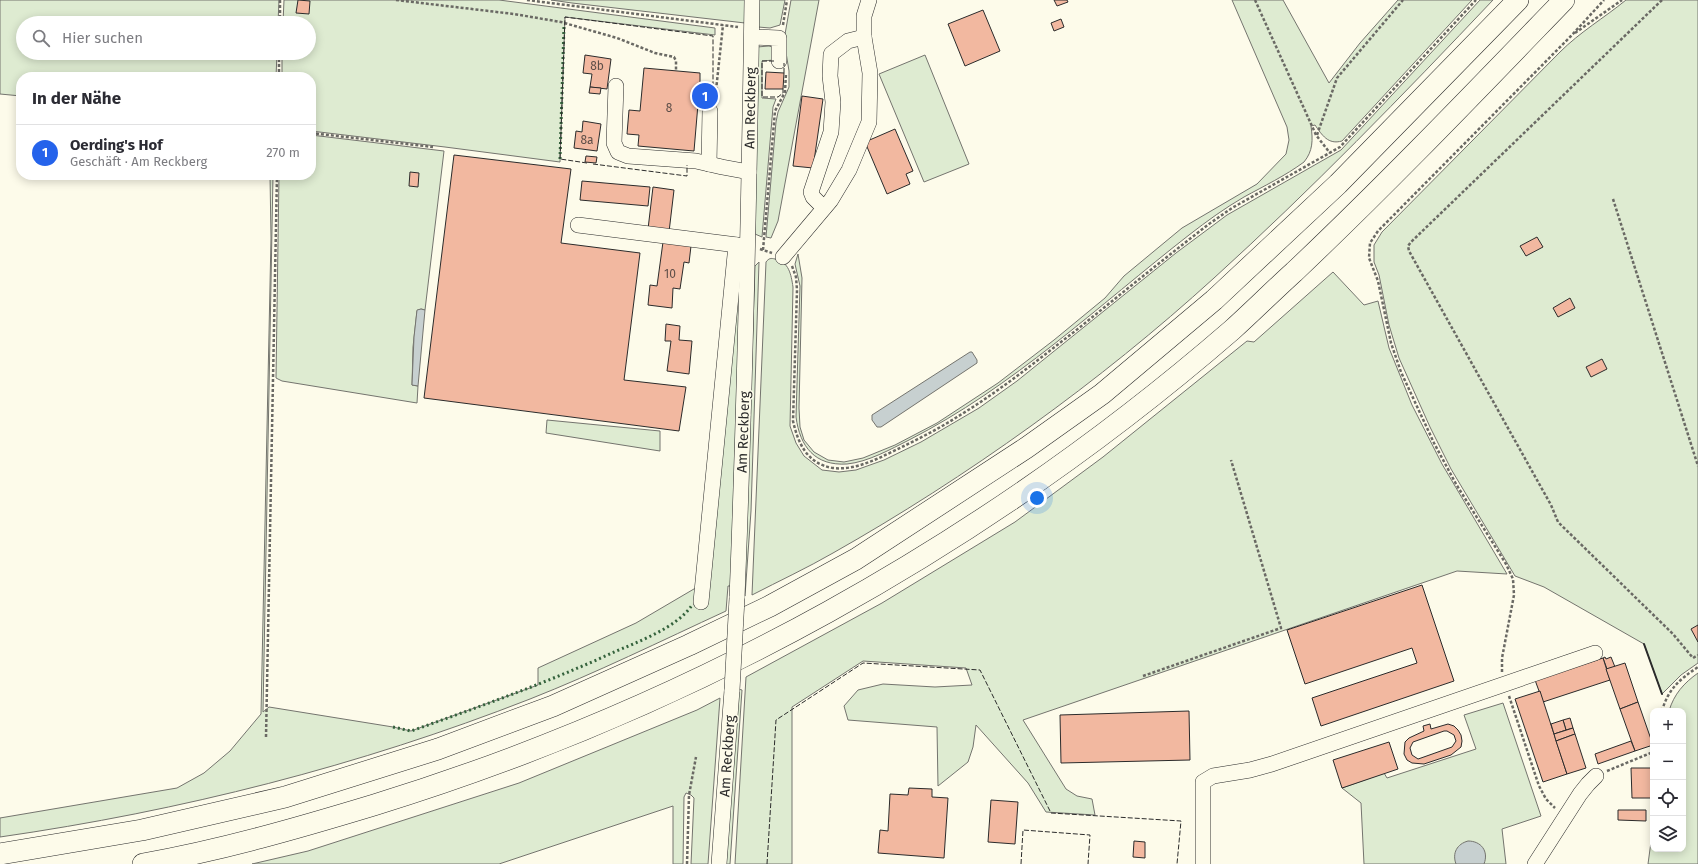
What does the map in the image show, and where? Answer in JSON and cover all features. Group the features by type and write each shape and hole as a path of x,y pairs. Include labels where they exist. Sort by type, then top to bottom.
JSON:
{"highway":[{"path":"0,854 142,830 285,797 438,749 553,706 689,645 770,606 856,559 1026,448 1102,394 1214,300 1338,184 1518,0"},
{"path":"143,864 287,832 440,784 565,738 654,699 782,638 873,587 998,508 1061,464 1125,418 1234,328 1363,207 1564,0"}],"street":[{"name":"Am Reckberg","path":"719,864 732,690 743,451 749,247 752,0"},
{"path":"783,257 831,200 849,170 869,122 870,73 864,37 864,16 869,0"},
{"path":"752,32 779,38 782,64"},
{"path":"824,208 813,198 811,192 831,132 833,102 830,76 831,54 848,41 864,37"},
{"path":"616,86 614,143 618,152 628,156 696,161 749,172"},
{"path":"709,164 710,110"},
{"path":"578,225 749,247 701,602"},
{"path":"1203,864 1203,782 1207,779 1272,764 1595,653"},
{"path":"1534,864 1564,817 1588,784 1596,776"}],"path":[{"path":"280,0 280,16"},
{"path":"396,0 514,14 564,23 617,38 654,54 674,57 676,61 676,71"},
{"path":"527,0 723,25 752,32"},
{"path":"783,24 787,0"},
{"path":"1255,0 1316,135 1330,153"},
{"path":"1316,135 1337,78 1403,0"},
{"path":"782,64 785,92 775,111 749,247 783,257 791,265 794,271 797,290 793,421 796,437 809,456 817,462 833,468 856,466 886,455 956,418 1026,369 1209,224 1232,208 1330,153 1344,143 1476,0"},
{"path":"1564,817 1546,799 1539,786 1505,684 1501,666 1514,595 1513,579 1506,564 1456,484 1434,443 1414,400 1391,343 1378,281 1369,258 1369,250 1370,243 1378,231 1571,36 1604,0"},
{"path":"1571,36 1622,0"},
{"path":"1662,0 1408,246 1409,251 1558,522 1673,634 1693,658 1698,655"},
{"path":"716,91 723,25"},
{"path":"278,72 279,60"},
{"path":"316,134 433,147"},
{"path":"266,737 277,180"},
{"path":"1613,199 1698,466"},
{"path":"1143,676 1281,628 1231,460"},
{"path":"1663,708 1666,697 1672,689 1689,673 1698,667"},
{"path":"1596,776 1650,753"},
{"path":"688,864 689,795 696,757"}],"green space":[{"path":"0,0 279,0 278,16 16,16 16,60 277,60 276,72 16,72 16,96 0,94"},
{"path":"284,0 499,0 715,28 715,35 565,17 560,162 316,132 316,72 282,72 282,60 316,60 316,16 283,16"},
{"path":"551,0 745,0 745,23 572,3"},
{"path":"758,0 785,0 780,25 770,28 758,27"},
{"path":"791,0 819,0 778,221 771,238 766,237 776,122 778,112 789,87 789,71 784,40"},
{"path":"1232,0 1283,0 1329,83 1360,43 1398,0 1472,0 1342,141 1333,142 1323,136 1315,125 1311,126 1312,145 1304,162 1237,201 1209,220 1054,344 984,396 909,440 863,461 847,464 836,464 826,462 811,452 805,446 801,437 796,417 800,286 795,264 798,254 802,278 799,408 800,427 804,440 814,452 828,460 844,462 863,458 895,445 937,423 998,383 1105,298 1124,276 1182,228 1257,184 1286,154 1289,140 1287,127"},
{"path":"1480,0 1493,0 1391,107 1286,211 1214,278 1126,354 1031,426 933,493 833,553 752,595 766,262 768,260 772,258 780,261 786,266 790,273 793,287 790,426 796,443 804,456 822,470 839,472 856,470 884,460 921,442 979,408 1017,381 1176,253 1227,215 1341,150"},
{"path":"1626,0 1698,0 1698,663 1681,675 1662,694 1644,644 1544,587 1515,576 1451,469 1399,358 1389,325 1379,275 1374,262 1374,245 1382,232 1560,52"},
{"path":"769,46 775,48 774,60 762,61 762,98 776,99 773,107 762,237 755,234 757,47"},
{"path":"925,55 969,164 924,182 879,74"},
{"path":"316,136 444,151 425,310 421,309 417,311 413,347 412,385 418,386 417,403 282,381 276,378 279,180 316,180"},
{"path":"270,180 273,180 263,712 269,707 411,731 538,685 538,668 636,623 699,586 741,260 731,586 728,586 726,611 555,689 466,723 400,745 335,765 202,800 135,814 0,837 0,818 177,788 204,773 230,751 261,714 271,238"},
{"path":"759,262 751,511 745,596 755,266"},
{"path":"1333,272 1364,305 1378,301 1389,348 1412,405 1442,464 1507,574 1457,571 1023,720 1066,789 1077,796 1092,799 1095,815 1046,812 1028,783 976,725 973,747 968,762 938,786 937,727 848,720 844,706 858,690 883,684 935,687 972,685 966,668 863,661 792,707 792,864 735,864 746,677 882,603 1015,522 1103,457 1247,341 1254,342"},
{"path":"547,420 660,431 660,451 546,433"},
{"path":"1698,673 1698,864 1648,864 1650,849 1650,852 1686,852 1686,708 1670,708 1680,689"},
{"path":"738,689 742,690 730,864 726,864"},
{"path":"720,698 708,864 691,864 694,798 686,793 684,797 683,864 673,864 673,806 499,864 252,864 308,851 519,783 697,710"},
{"path":"1503,703 1541,816 1502,829 1506,864 1364,864 1361,803 1342,788 1384,773 1387,778 1476,749 1464,715"}],"shaded area":[{"path":"417,310 425,310 418,386 412,385"},
{"path":"972,352 977,360 977,363 881,427 877,427 872,420 872,415"},
{"path":"1468,841 1473,841 1483,848 1485,851 1484,864 1456,864 1456,850 1461,844"}],"building":[{"path":"298,0 310,1 309,14 296,13"},
{"path":"1054,0 1067,0 1068,2 1057,6"},
{"path":"983,10 1000,51 965,66 948,24"},
{"path":"1061,19 1064,27 1054,31 1051,23"},
{"path":"585,55 611,59 607,89 590,87 592,74 583,73"},
{"path":"644,68 700,73 700,84 713,85 712,105 698,104 694,151 638,146 639,135 627,134 629,110 640,111"},
{"path":"766,72 784,73 783,89 765,89"},
{"path":"590,87 601,88 600,94 589,93"},
{"path":"802,96 823,99 813,168 793,166"},
{"path":"583,121 601,124 597,151 574,148 576,131 582,132"},
{"path":"895,129 913,171 906,174 910,184 887,194 865,142"},
{"path":"454,155 571,169 561,243 640,253 624,380 686,387 679,431 424,398"},
{"path":"586,156 597,157 596,163 585,162"},
{"path":"410,172 419,173 418,187 409,186"},
{"path":"582,181 650,187 648,206 580,200"},
{"path":"653,187 674,190 669,232 648,229"},
{"path":"1537,237 1543,247 1526,256 1520,246"},
{"path":"663,242 691,246 689,263 684,262 680,289 673,288 672,308 648,305 650,285 657,286"},
{"path":"1570,298 1575,308 1558,317 1553,308"},
{"path":"666,324 680,326 679,340 692,341 689,374 667,371 671,341 665,341"},
{"path":"1602,359 1607,369 1591,377 1586,367"},
{"path":"1422,585 1454,681 1321,726 1312,698 1417,663 1412,648 1305,684 1287,630"},
{"path":"1698,625 1698,642 1691,629"},
{"path":"1605,657 1606,659 1611,657 1615,667 1607,669 1603,658"},
{"path":"1603,658 1610,680 1543,702 1535,680"},
{"path":"1625,663 1638,702 1620,709 1606,669"},
{"path":"1540,691 1567,774 1543,782 1515,699"},
{"path":"1638,702 1650,736 1650,746 1635,751 1620,709"},
{"path":"1189,711 1190,760 1061,763 1060,715"},
{"path":"1570,718 1573,728 1566,730 1563,720"},
{"path":"1563,720 1566,730 1554,734 1551,724"},
{"path":"1430,724 1431,729 1448,724 1454,726 1461,735 1461,747 1451,755 1424,764 1412,763 1407,760 1404,754 1405,742 1409,738 1424,731 1423,726","holes":["1447,731 1454,735 1456,741 1452,747 1418,759 1412,755 1410,748 1413,742"]},
{"path":"1573,728 1575,734 1556,741 1554,734"},
{"path":"1575,734 1586,768 1567,774 1556,741"},
{"path":"1631,741 1635,751 1598,764 1595,754"},
{"path":"1389,742 1398,769 1342,788 1333,760"},
{"path":"1631,768 1650,768 1650,798 1632,798"},
{"path":"909,788 932,789 932,797 948,798 944,858 878,853 880,830 888,831 890,794 908,795"},
{"path":"991,800 1018,802 1015,844 988,842"},
{"path":"1618,810 1646,810 1646,821 1618,820"},
{"path":"1134,841 1145,842 1145,858 1133,857"}],"hedge":[{"path":"560,159 564,25"},
{"path":"393,727 411,731 537,685 656,634 677,621 692,605"}],"fence":[{"path":"587,163 560,159 565,17 713,36 713,85"},
{"path":"774,61 762,61 762,97 778,97 783,93 783,89"},
{"path":"784,63 784,73"},
{"path":"593,164 687,176 687,165"},
{"path":"767,864 776,720 863,663 980,670 1051,813 1181,821 1177,864"},
{"path":"1021,864 1023,830 1090,835 1088,864"}],"wall":[{"path":"1644,644 1662,694"}],"place":[{"name":"Oerding's Hof","path":"705,96"}]}
